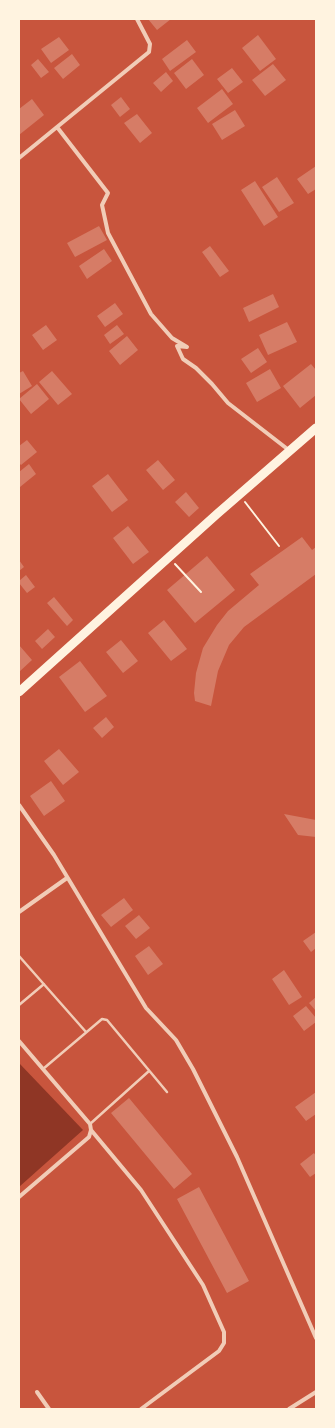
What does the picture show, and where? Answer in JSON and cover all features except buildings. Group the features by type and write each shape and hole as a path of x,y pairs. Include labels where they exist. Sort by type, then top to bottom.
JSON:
{"highway":[{"path":"19,692 169,557 316,428"}],"street":[{"path":"19,158 149,52 150,44 137,19"},
{"path":"57,127 108,193 102,205 108,233 151,314 172,338 187,347 177,346 183,358 196,368 212,384 228,404 290,451"},
{"path":"19,805 67,878 146,1008 176,1040 193,1069 237,1157 316,1338"},
{"path":"19,912 67,878"},
{"path":"19,1041 90,1124 92,1130 141,1190 199,1278 224,1332 224,1343 219,1351 141,1409"},
{"path":"19,1197 89,1137 92,1130"},
{"path":"36,1392 49,1409"},
{"path":"289,1409 316,1392"}],"lane":[{"path":"19,956 86,1032"},
{"path":"19,1005 44,984"},
{"path":"43,1069 102,1019 107,1020 167,1092"},
{"path":"90,1124 149,1071"}],"path":[{"path":"240,494 279,546"},
{"path":"169,557 201,592"}],"shaded area":[{"path":"19,1063 83,1130 19,1187"}]}
